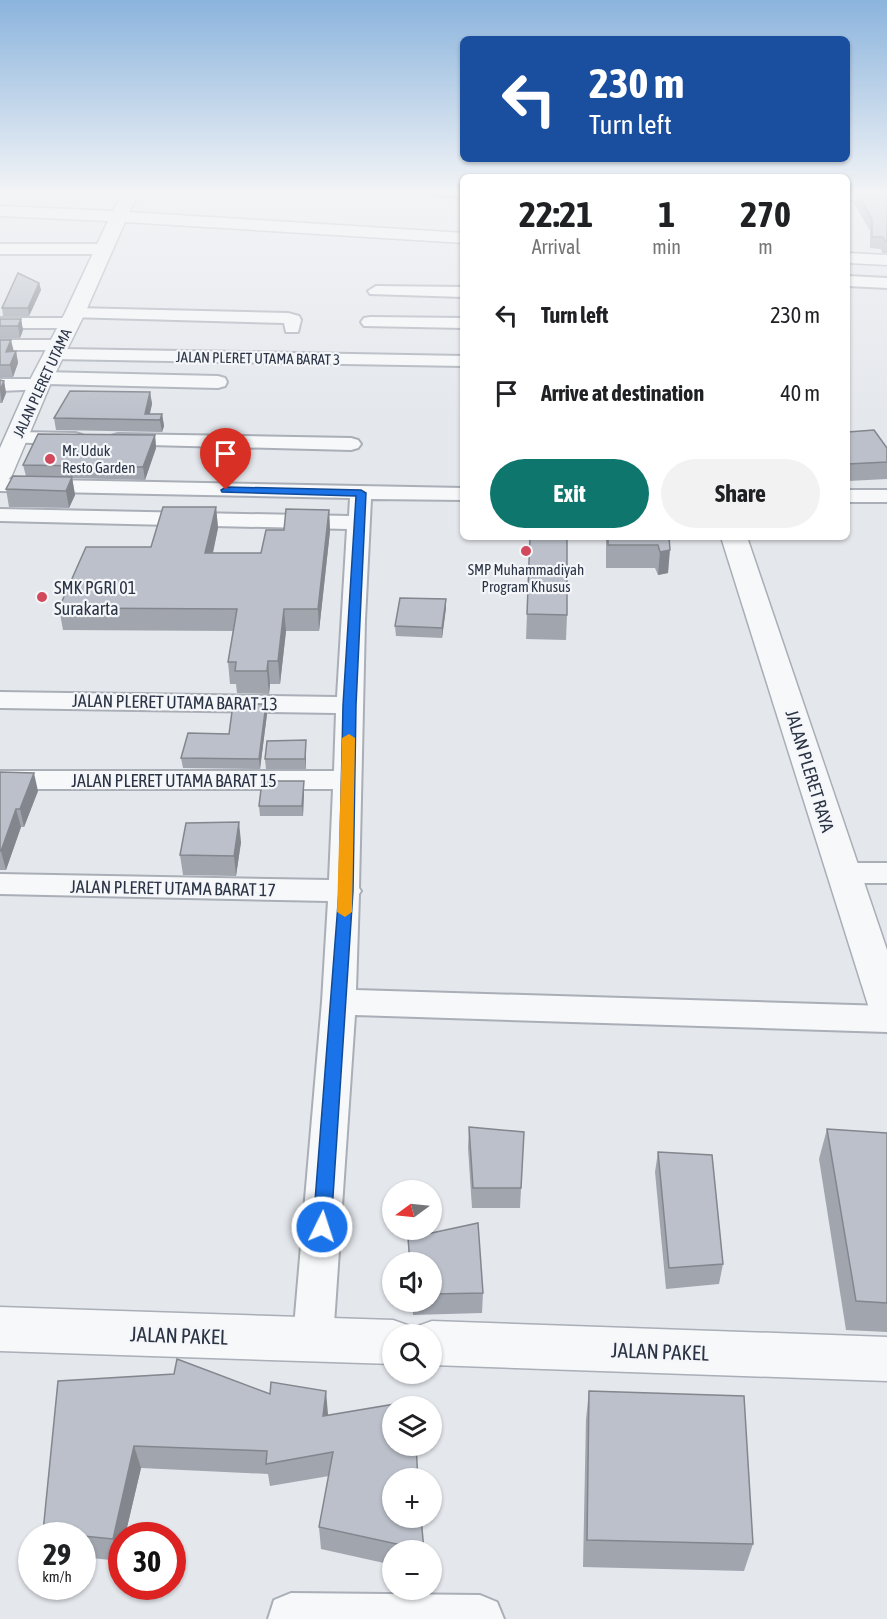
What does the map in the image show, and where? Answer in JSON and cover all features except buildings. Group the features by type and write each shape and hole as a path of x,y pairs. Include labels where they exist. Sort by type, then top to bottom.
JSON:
{"street":[{"name":"JALAN PLERET UTAMA","path":"0,475 40,382 73,318 94,269"},
{"path":"850,281 887,283"},
{"path":"376,291 460,292"},
{"path":"0,323 73,318 288,318 293,320 292,328"},
{"path":"370,322 460,323"},
{"name":"JALAN PLERET UTAMA BARAT 3","path":"0,345 55,350 460,361"},
{"path":"0,385 40,382 218,382"},
{"path":"17,438 351,444"},
{"path":"0,485 460,494"},
{"path":"313,1339 346,891 347,780 361,493"},
{"path":"850,496 887,496"},
{"path":"0,515 359,523"},
{"name":"JALAN PLERET RAYA","path":"735,540 887,1005"},
{"name":"JALAN PLERET UTAMA BARAT 13","path":"0,700 350,705"},
{"name":"JALAN PLERET UTAMA BARAT 15","path":"0,780 347,780"},
{"path":"844,873 887,873"},
{"name":"JALAN PLERET UTAMA BARAT 17","path":"0,884 346,891"},
{"path":"339,1002 887,1019"},
{"name":"JALAN PAKEL","path":"0,1329 382,1342"},
{"name":"JALAN PAKEL","path":"442,1343 887,1359"},
{"path":"291,1617 480,1619"}],"slow traffic":[{"path":"345,912 349,738"}],"place":[{"name":"Mr. Uduk Resto Garden","path":"50,459"},
{"name":"SMP Muhammadiyah Program Khusus","path":"526,551"},
{"name":"SMK PGRI 01 Surakarta","path":"42,597"}],"route":[{"path":"226,490 361,493 347,780 346,891 322,1227"}]}
